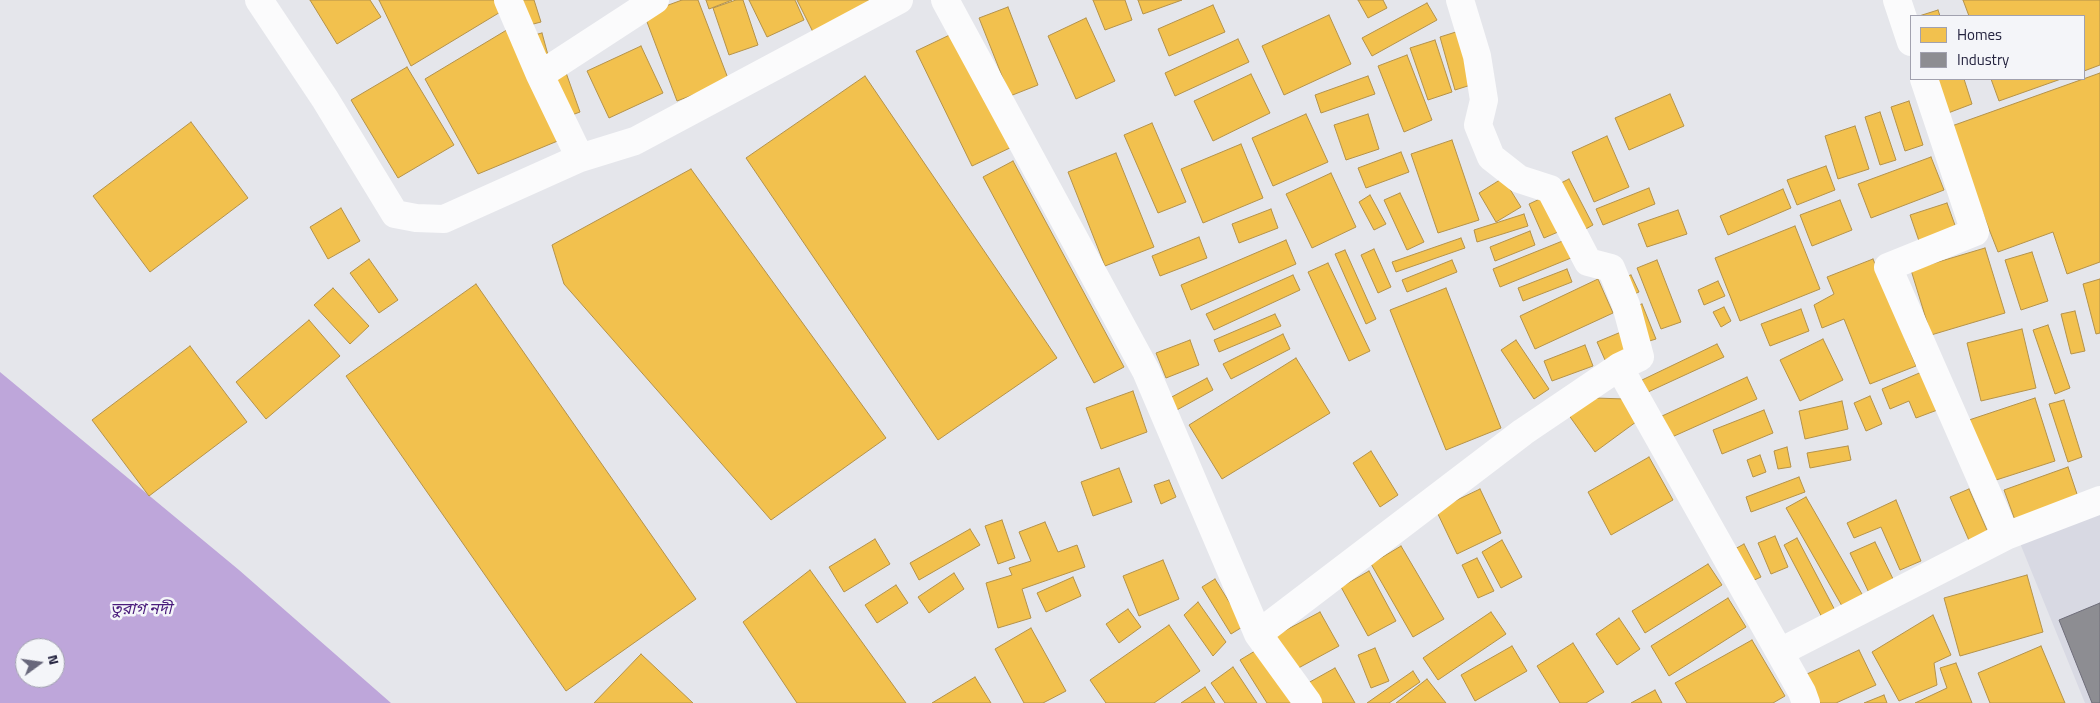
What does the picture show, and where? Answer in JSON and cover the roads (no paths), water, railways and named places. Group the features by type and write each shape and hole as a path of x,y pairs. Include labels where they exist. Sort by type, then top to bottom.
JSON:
{"street":[{"path":"259,0 325,99 395,214 416,218 444,219 580,158 635,141 899,0"},
{"path":"508,0 540,75 580,158"},
{"path":"540,75 655,0"},
{"path":"945,0 1146,371 1258,634 1308,703"},
{"path":"1258,634 1523,432 1620,367 1640,357 1626,305 1611,268 1588,262 1550,189 1519,179 1491,157 1478,125 1484,100 1477,56 1460,0"},
{"path":"1897,0 1910,39"},
{"path":"1924,80 1975,232 1888,267 2006,536"},
{"path":"1620,367 1780,652 1806,703"},
{"path":"1780,652 2006,536 2100,500"}],"water":[{"name":"তুরাগ নদী","path":"0,372 239,570 391,703 0,703"}]}
